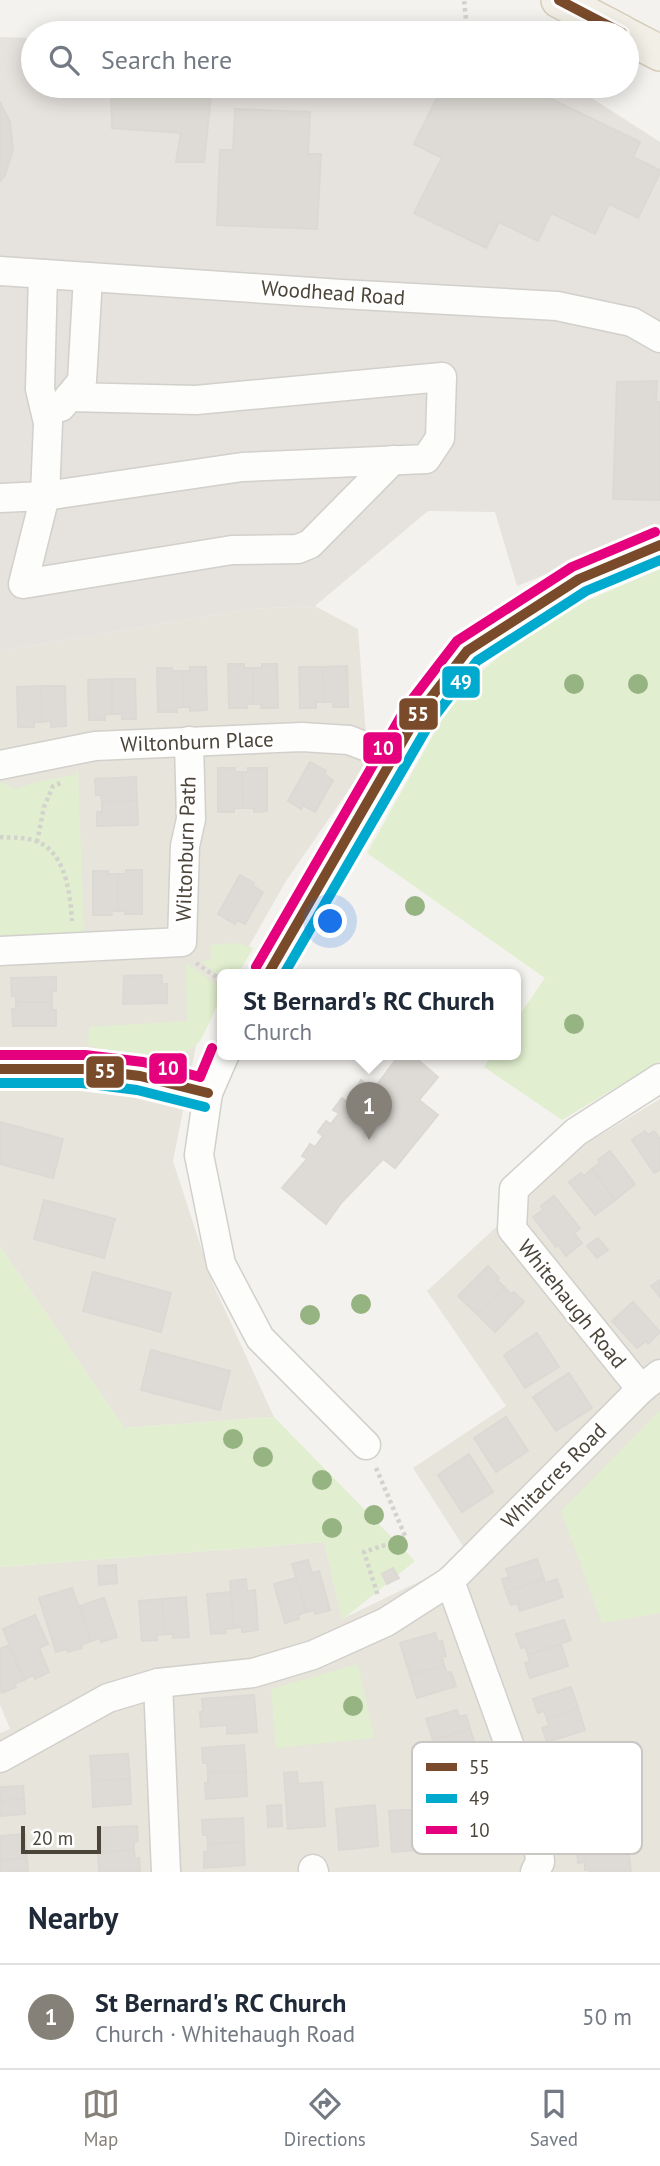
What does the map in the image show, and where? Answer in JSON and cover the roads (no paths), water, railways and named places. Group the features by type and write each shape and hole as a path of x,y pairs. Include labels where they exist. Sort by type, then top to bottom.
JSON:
{"main road":[{"path":"559,0 599,21"},
{"path":"639,42 660,53"}],"street":[{"name":"Woodhead Road","path":"0,271 558,306 632,322 660,338"},
{"path":"43,274 40,389 48,423 45,496 23,584 232,550 298,549 310,544 393,460"},
{"path":"48,423 82,381 88,277"},
{"path":"0,498 45,496 242,467 426,459 440,438 442,377 195,400 69,397"},
{"path":"271,969 419,713 467,651 579,579 660,545"},
{"name":"Wiltonburn Place","path":"0,765 95,746 302,737 349,740 375,750 391,760"},
{"name":"Wiltonburn Path","path":"0,951 182,942 185,846 191,819 189,741"},
{"path":"222,1060 208,1093 199,1155 221,1264 260,1338 366,1445"},
{"path":"0,1069 83,1069 140,1076 208,1093"},
{"name":"Whitehaugh Road","path":"650,1382 512,1229 514,1189 576,1132 660,1078"},
{"name":"Whitacres Road","path":"0,1758 108,1698 158,1683 253,1673 313,1655 386,1622 450,1581 650,1382"},
{"path":"450,1581 508,1742"},
{"path":"158,1683 166,1872"},
{"path":"535,1872 540,1862 539,1854"}],"place":[{"name":"St Bernard's RC Church","path":"369,1140"}]}
